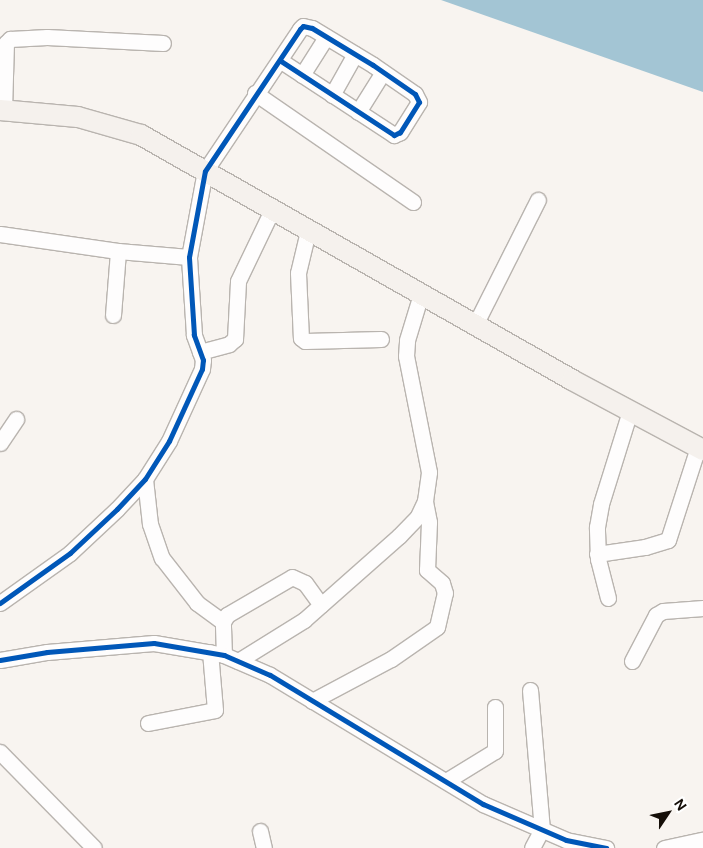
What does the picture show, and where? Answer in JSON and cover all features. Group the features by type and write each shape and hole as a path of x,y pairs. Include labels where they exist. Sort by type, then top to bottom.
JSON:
{"main road":[{"path":"2,110 78,117 121,128 171,150 308,231 630,411 700,448"}],"street":[{"path":"0,603 70,553 145,479 169,441 196,388 202,369 200,352 194,335 189,257 205,170 255,93 281,61 303,26 355,54 419,99 400,132 394,135 388,133 281,61"},
{"path":"2,110 6,43 10,39 47,37 163,43"},
{"path":"302,75 326,37"},
{"path":"332,95 355,54"},
{"path":"358,112 383,72"},
{"path":"255,93 413,202"},
{"path":"475,325 538,200"},
{"path":"200,352 229,344 235,339 238,281 272,210"},
{"path":"308,231 298,273 301,338 305,341 381,339"},
{"path":"0,234 118,251 189,257"},
{"path":"113,315 118,251"},
{"path":"224,656 289,631 399,536 418,516 425,501 429,472 406,356 407,340 421,294"},
{"path":"608,598 597,554 601,504 630,411"},
{"path":"0,443 16,419"},
{"path":"597,554 645,547 668,540 700,448"},
{"path":"145,479 150,524 162,558 197,603 223,622"},
{"path":"312,701 391,658 437,626 445,593 442,583 427,570 429,522 425,501"},
{"path":"148,722 215,710 224,656 223,622 233,611 292,577 305,583 320,605"},
{"path":"632,661 656,615 663,611 703,608"},
{"path":"0,660 47,652 154,643 224,656 312,701 483,804 566,840 606,848"},
{"path":"530,690 542,829 532,848"},
{"path":"446,782 495,751 495,707"},
{"path":"0,752 94,848"},
{"path":"260,831 264,848"},
{"path":"664,848 703,840"}],"water":[{"path":"441,0 703,0 703,92"}],"cycle path":[{"path":"0,603 70,553 117,509 145,479 169,441 202,369 203,360 194,335 189,257 205,171 300,29 303,26 312,28 373,65 415,94 419,102 400,132 394,135 281,61"},
{"path":"0,660 47,652 154,643 224,655 270,675 483,804 566,840 606,848"}]}
